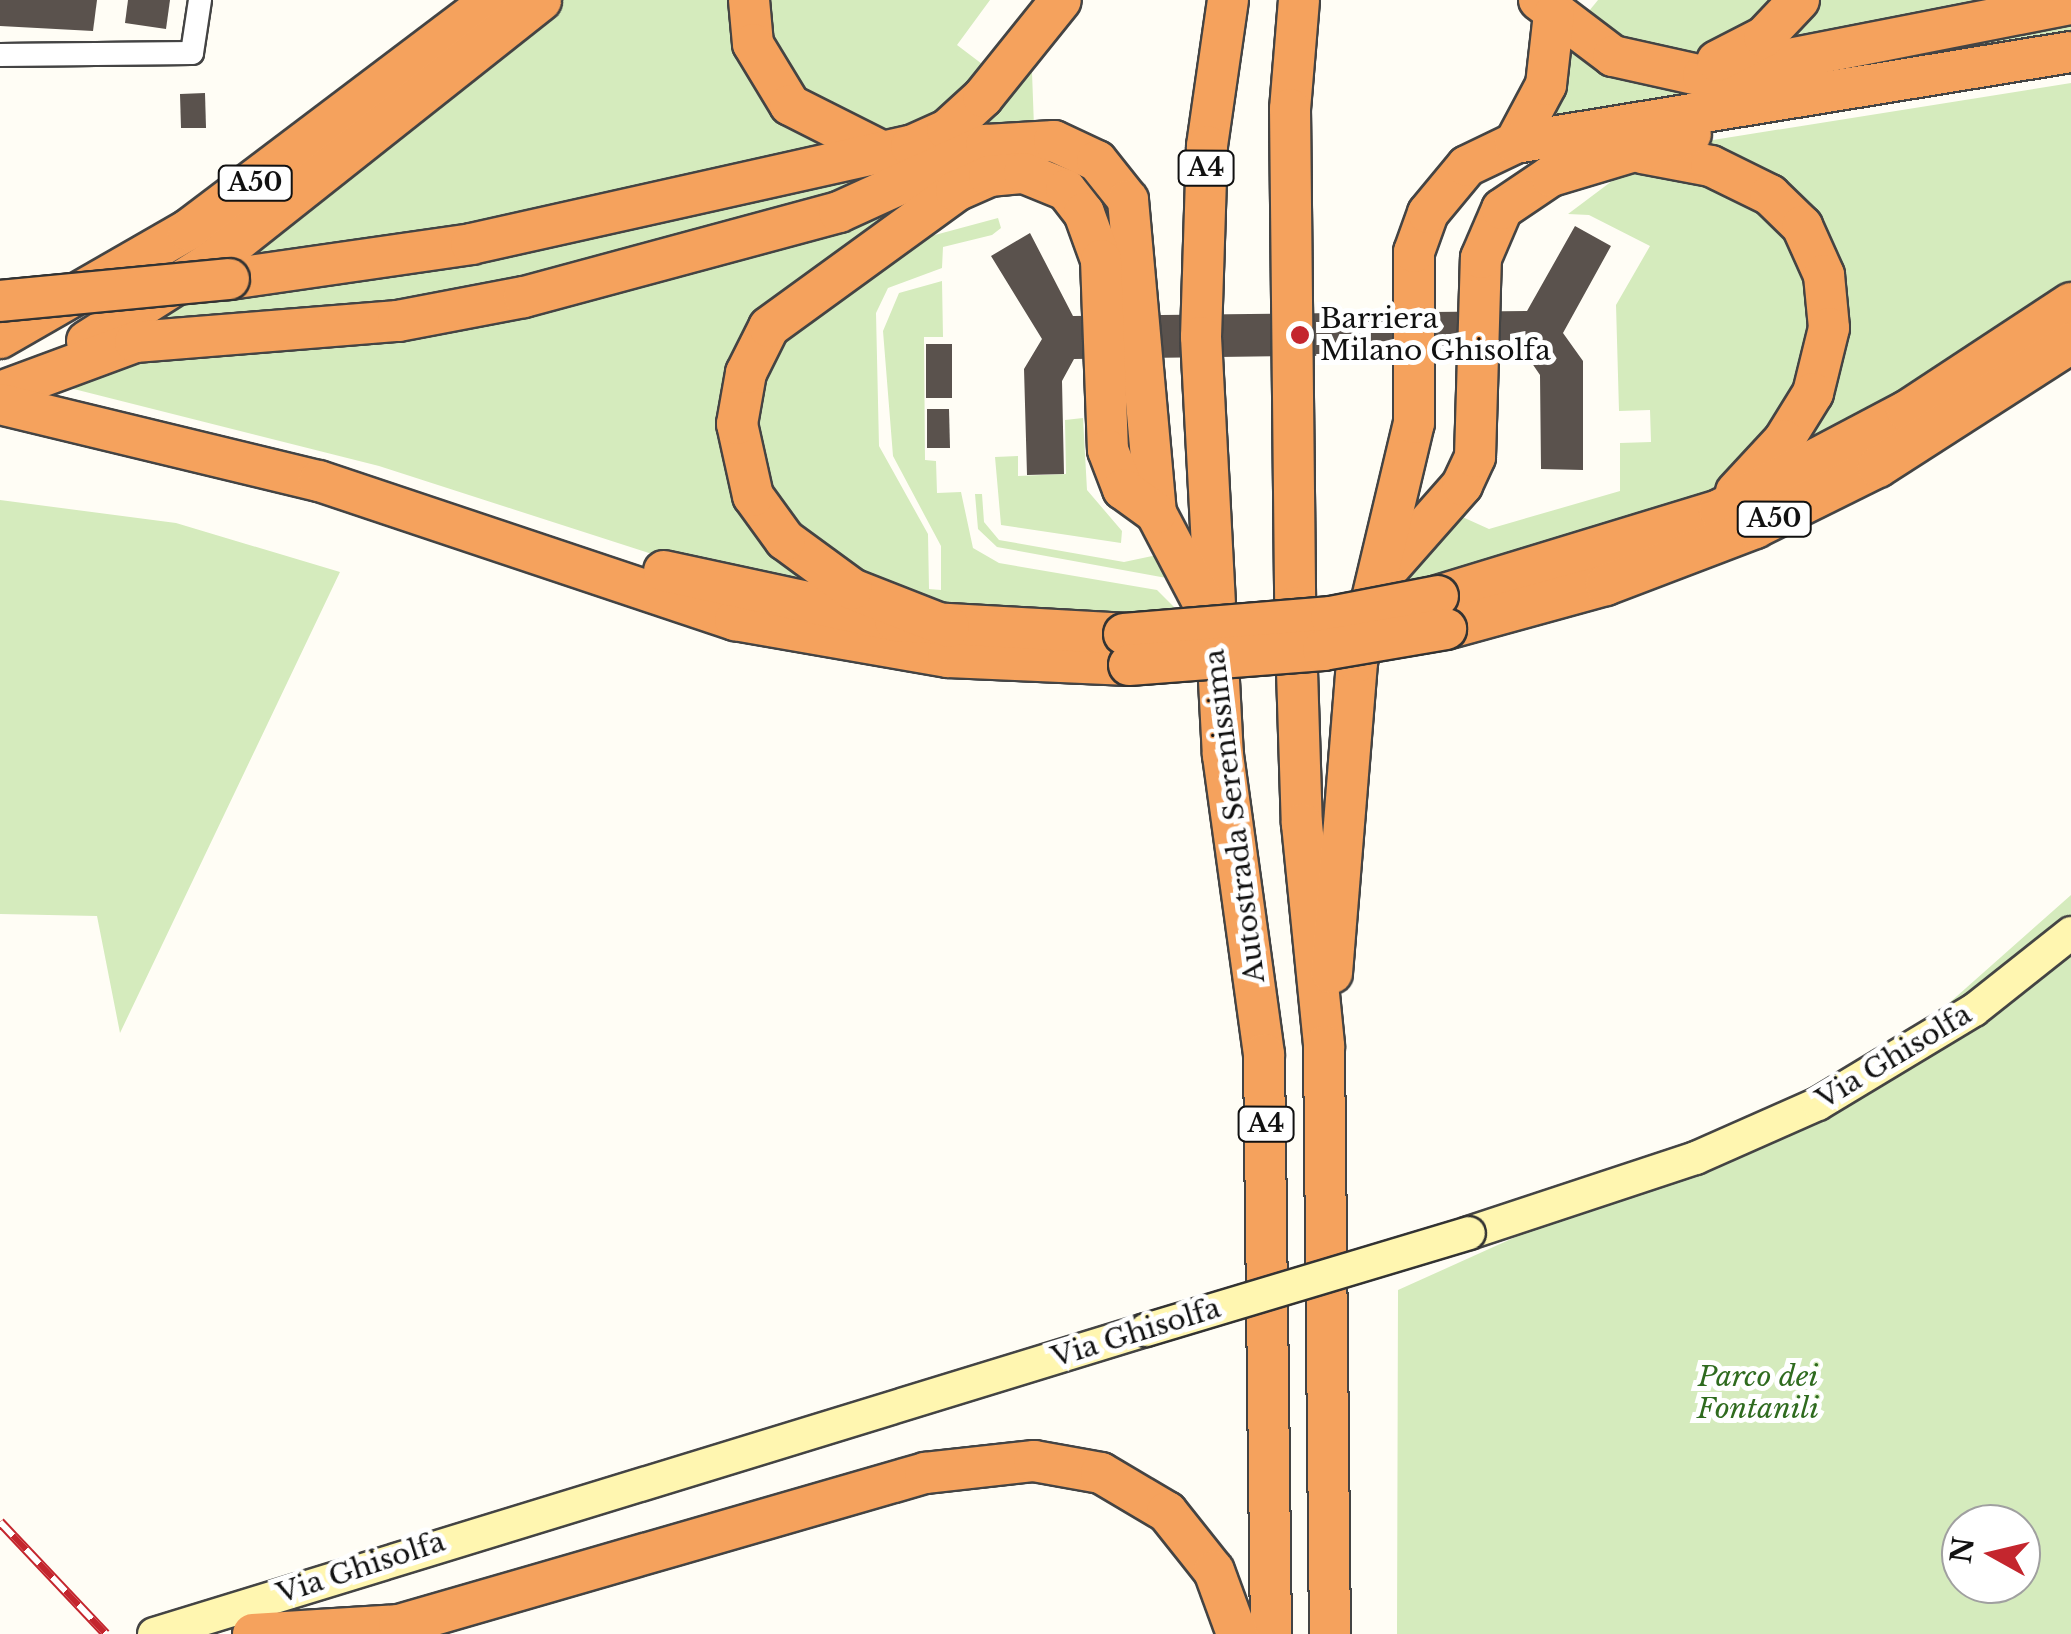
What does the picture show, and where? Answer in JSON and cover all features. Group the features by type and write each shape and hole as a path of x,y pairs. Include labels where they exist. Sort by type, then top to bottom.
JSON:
{"highway":[{"name":"A50","path":"0,338 188,230 492,0"},
{"path":"1,396 210,262 542,0"},
{"path":"748,0 753,44 790,105 882,152"},
{"path":"0,301 230,279 472,244 882,152 947,130 1061,0"},
{"name":"Autostrada Serenissima","path":"1228,0 1200,261 1212,618 1264,1054 1271,1634"},
{"name":"A4","path":"1299,0 1290,109 1298,766 1324,1046 1330,1634"},
{"path":"1675,73 1746,48 1800,0"},
{"path":"1547,7 1613,56 1675,73 1728,73 2071,4"},
{"path":"1515,143 1546,85 1547,7"},
{"path":"1324,1046 1369,591 1414,423 1414,252 1428,212 1467,166 1515,143 2071,52"},
{"path":"1369,591 1462,485 1475,457 1479,282 1491,225 1526,188 1665,138 2071,72"},
{"path":"1,396 134,342 398,321 542,292 839,212 986,146 1041,138 1096,162 1131,210 1144,434 1156,514 1212,618"},
{"path":"1628,153 1672,156 1752,183 1802,226 1824,275 1828,339 1813,393 1784,440 1719,510"},
{"path":"949,627 852,589 786,540 753,496 738,424 746,373 768,327 956,191 989,176 1024,173 1066,190 1084,213 1101,260 1108,450 1123,489 1156,514"},
{"path":"1442,612 1719,510 1907,411 2071,302"},
{"name":"A50","path":"1,396 320,481 734,620 948,657 1126,650 1323,650 1442,612 1606,585 1755,528 1912,447 2071,344"},
{"path":"320,481 501,517 744,592 949,627 1126,650"},
{"path":"253,1634 399,1624 925,1473 999,1461 1072,1466 1136,1490 1204,1557 1237,1634"}],"street":[{"path":"0,56 192,53 200,0"},
{"name":"Via Ghisolfa","path":"154,1634 757,1443 1470,1233 1652,1174 1818,1104 1960,1020 2071,933"}],"green space":[{"path":"561,0 737,0 830,146 672,192 225,265"},
{"path":"757,0 990,0 957,45 986,67 924,125 883,133 795,96"},
{"path":"1598,0 1784,0 1703,54 1660,58 1580,22"},
{"path":"1811,0 2041,0 1773,41"},
{"path":"2071,14 2071,42 1543,128 1571,45 1624,72"},
{"path":"1032,72 1034,127 903,178 487,294 155,323 153,313 189,294 803,184"},
{"path":"2071,83 2071,291 1773,475 1830,259 1688,144"},
{"path":"1019,147 1081,164 1108,199 1053,160 995,159 801,286 758,324 737,363 726,436 740,494 781,549 835,590 831,600 711,573 379,466 50,383 130,353 342,338 545,301 844,219"},
{"path":"1646,168 1671,168 1763,202 1814,279 1801,395 1706,495 1396,593 1458,515 1489,529 1620,491 1620,443 1651,442 1650,410 1619,411 1616,305 1650,246 1589,215 1568,214 1620,175"},
{"path":"998,218 1001,228 992,235 943,247 942,268 888,288 876,313 879,446 928,534 929,589 941,590 941,546 893,456 883,331 899,293 942,281 943,337 924,337 925,460 936,461 937,493 961,492 973,548 999,563 1157,590 1180,613 1049,624 893,597 796,534 749,445 766,354 920,239"},
{"path":"1083,418 1087,490 1122,531 1121,543 1001,525 995,457 1018,456 1018,476 1066,474 1065,420"},
{"path":"975,494 982,494 984,522 999,540 1124,562 1157,555 1172,579 997,547 978,529"},
{"path":"0,500 176,523 340,572 120,1033 97,916 0,914"},
{"name":"Parco dei Fontanili","path":"2071,895 2071,1634 1397,1634 1398,1290 1860,1082"}],"building":[{"path":"0,0 97,0 93,31 0,26"},
{"path":"128,0 170,0 166,29 125,23"},
{"path":"205,93 206,128 181,128 180,94"},
{"path":"1575,226 1611,246 1563,333 1583,361 1583,470 1541,469 1540,375 1525,353 1074,359 1062,381 1064,474 1027,475 1024,369 1042,339 991,256 1030,233 1073,316 1527,311"},
{"path":"926,344 952,344 952,398 926,398"},
{"path":"927,409 949,409 950,448 927,448"}],"railway":[{"path":"0,1522 106,1634"}],"place":[{"name":"Barriera Milano Ghisolfa","path":"1300,335"}]}
